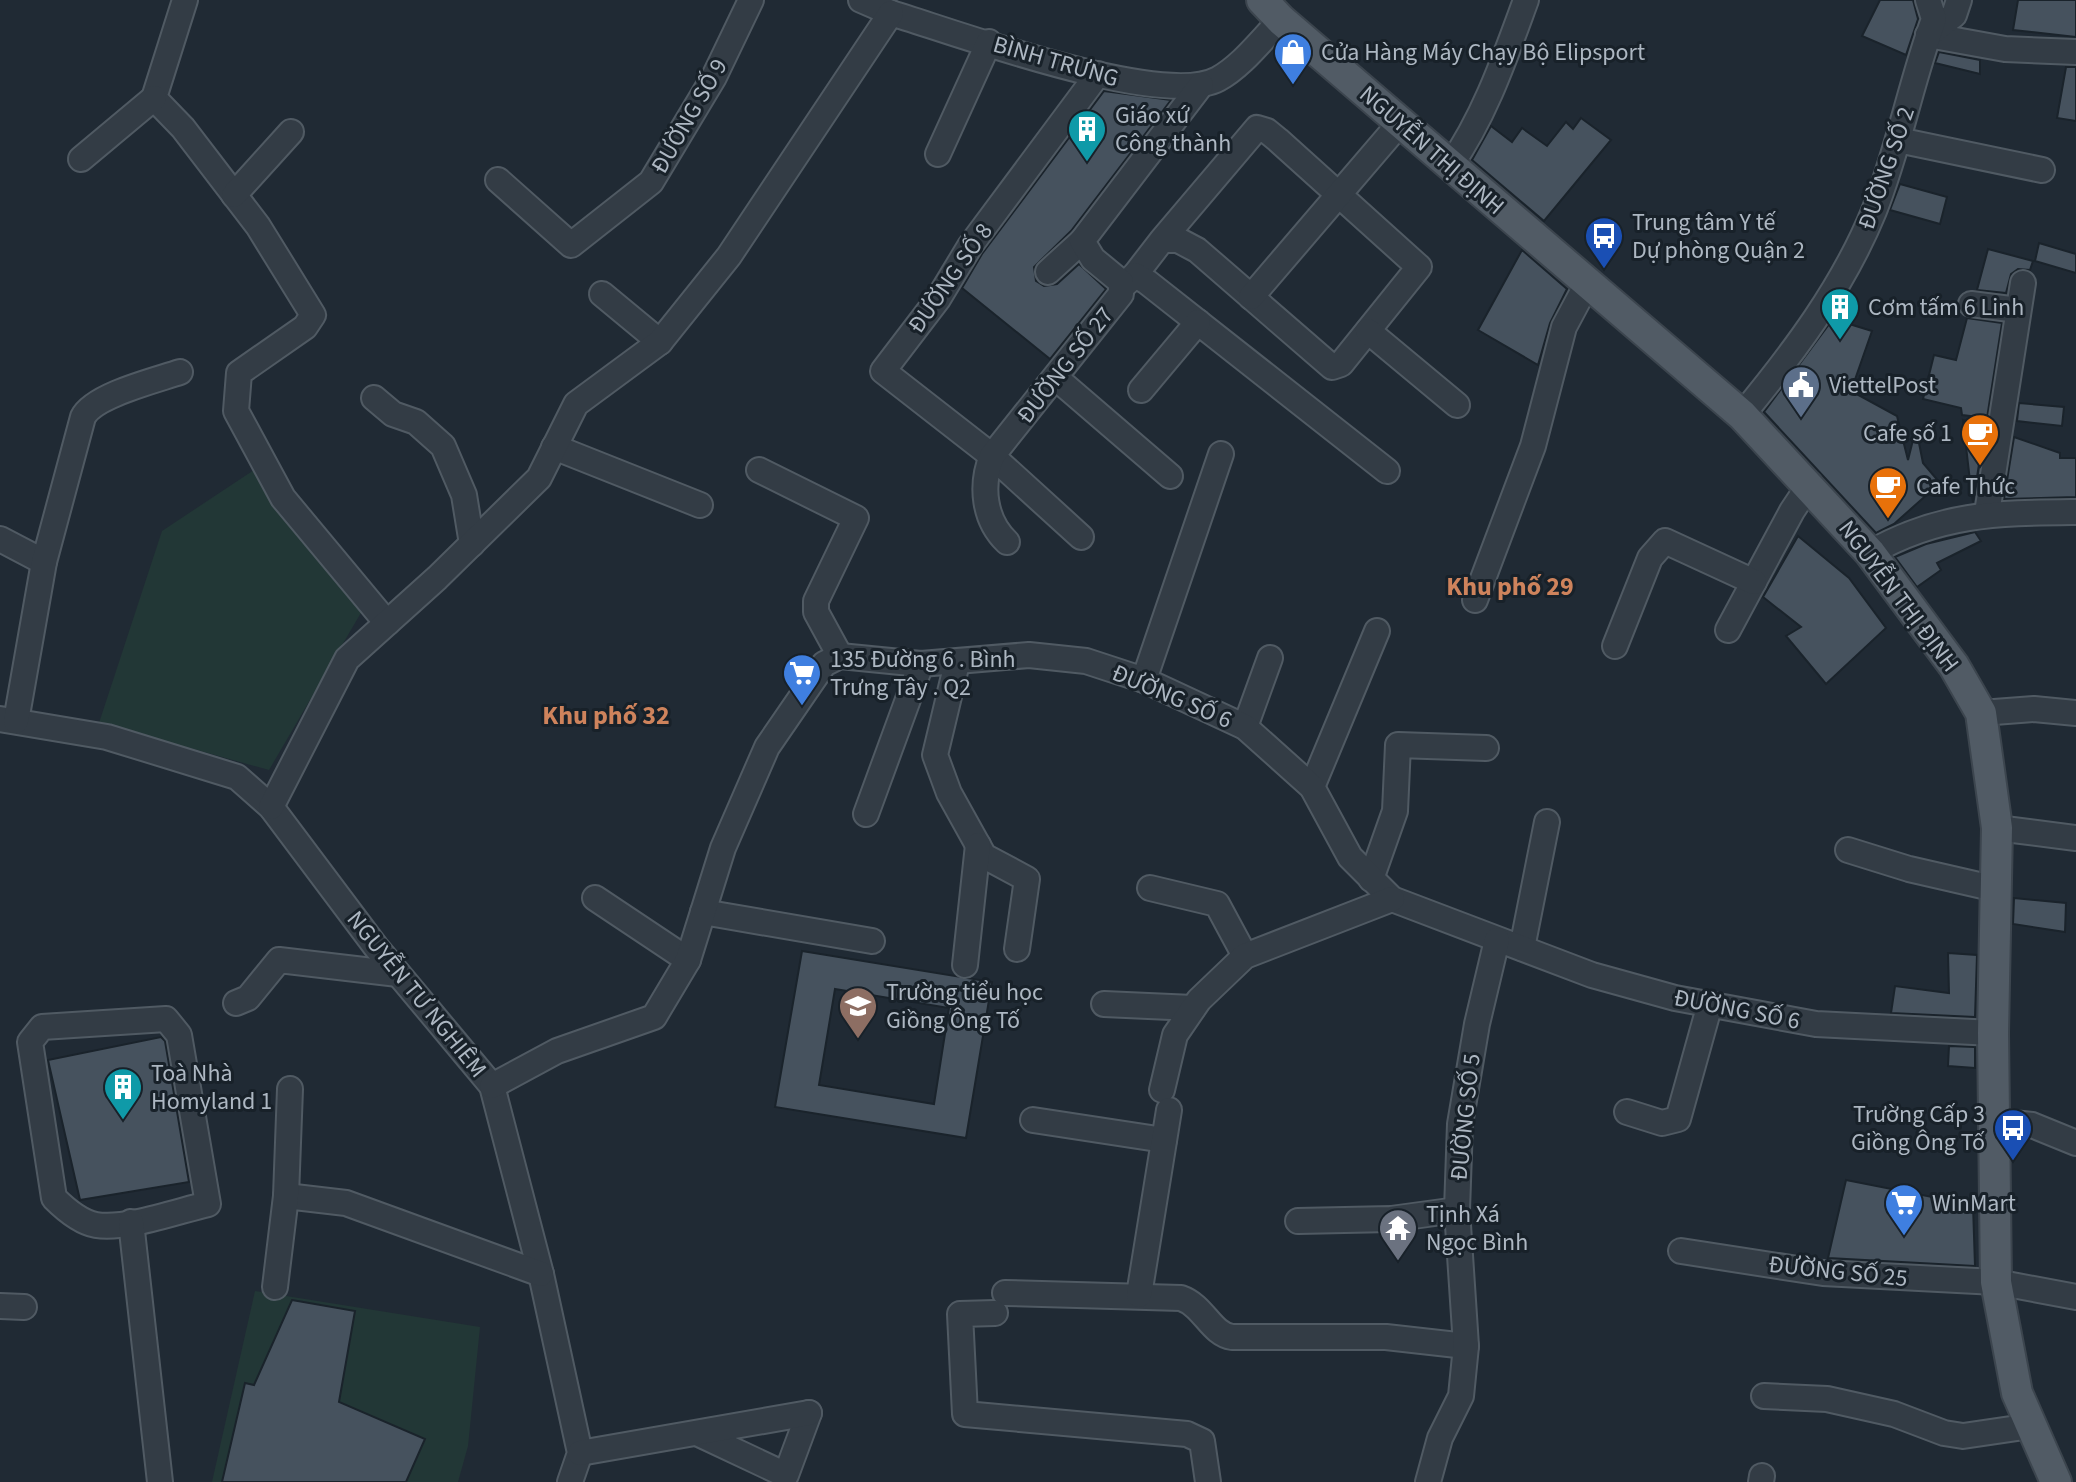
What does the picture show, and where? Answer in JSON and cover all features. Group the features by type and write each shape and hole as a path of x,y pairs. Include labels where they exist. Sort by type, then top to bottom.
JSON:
{"main road":[{"name":"NGUYỄN THỊ ĐỊNH","path":"1271,10 1742,415 1810,484 1870,553 1954,666 1981,713 1997,828 1993,1033 1996,1282 2017,1393 2056,1482"}],"street":[{"path":"81,159 154,98 185,0"},
{"name":"ĐƯỜNG SỐ 9","path":"498,180 571,245 651,182 714,77 751,0"},
{"name":"BÌNH TRƯNG","path":"861,0 891,13 1098,74 1142,85 1176,88 1219,79 1271,10"},
{"path":"1450,166 1469,139 1485,106 1526,0"},
{"path":"1928,0 1934,19 1928,35"},
{"path":"1928,35 1954,15 1959,0"},
{"path":"271,807 347,659 539,478 576,404 660,342 729,256 891,13"},
{"path":"1928,35 2005,49 2076,52"},
{"name":"ĐƯỜNG SỐ 2","path":"1742,415 1794,353 1847,269 1874,210 1928,35"},
{"path":"938,154 989,42"},
{"name":"ĐƯỜNG SỐ 8","path":"992,456 883,371 938,299 970,246 1098,74"},
{"path":"1048,272 1082,241 1201,85"},
{"path":"154,98 183,128 258,226 313,315 305,327 239,373 236,411 283,498 387,623"},
{"path":"1251,297 1400,123"},
{"path":"1162,240 1178,240 1197,250 1332,367 1341,364 1419,267 1267,131 1257,128 1162,240 1128,282 1198,322 1387,471"},
{"path":"234,195 291,132"},
{"path":"1898,140 2042,170"},
{"name":"ĐƯỜNG SỐ 27","path":"992,456 1128,282 1093,259 1082,241"},
{"path":"1475,600 1533,446 1564,327 1588,282"},
{"path":"1987,513 2023,283"},
{"path":"602,294 660,342"},
{"path":"1971,304 2018,310"},
{"path":"1141,390 1198,322"},
{"path":"1368,331 1457,405"},
{"path":"8,720 69,462 86,410 126,390 180,372"},
{"path":"1056,378 1170,476"},
{"path":"374,398 393,414 416,422 443,446 464,495 472,544"},
{"path":"554,447 700,505"},
{"path":"1144,680 1221,454"},
{"path":"1007,542 991,524 986,504 986,470 992,456 1081,537"},
{"path":"492,1086 557,1051 654,1017 688,960 723,848 767,747 824,664 840,656 816,606 856,518 759,470"},
{"path":"1728,630 1810,484"},
{"path":"1870,553 1906,533 1987,513 2076,512"},
{"path":"0,539 44,562"},
{"path":"1615,646 1650,558 1665,541 1754,582"},
{"path":"1312,787 1377,631"},
{"name":"ĐƯỜNG SỐ 6","path":"840,656 921,664 1029,655 1086,661 1144,680 1245,727 1312,787 1350,857 1392,899 1592,975 1710,1004 1816,1024 1993,1033"},
{"path":"1245,727 1270,658"},
{"path":"957,663 935,755 949,793 984,856 1027,879 1017,949"},
{"path":"866,814 921,664"},
{"path":"1981,713 2034,709 2076,713"},
{"name":"NGUYỄN TƯ NGHIÊM","path":"8,720 107,737 237,777 271,807 398,974 492,1086 541,1274 580,1453"},
{"path":"1371,879 1395,811 1398,745 1486,748"},
{"path":"1522,948 1547,822"},
{"path":"1997,828 2076,838"},
{"path":"965,965 978,845"},
{"path":"1848,850 1909,869 1996,889"},
{"path":"1150,888 1217,904 1245,956"},
{"path":"595,898 688,960"},
{"path":"1139,1295 1164,1140 1165,1100 1175,1035 1193,1008 1245,956 1392,899"},
{"path":"703,912 872,941"},
{"name":"ĐƯỜNG SỐ 5","path":"1428,1482 1440,1438 1461,1396 1466,1346 1457,1210 1460,1124 1477,1024 1497,940"},
{"path":"236,1003 248,998 279,960 398,974"},
{"path":"1104,1004 1193,1008"},
{"path":"1627,1112 1662,1123 1678,1119 1710,1004"},
{"path":"166,1019 179,1035 208,1204 131,1222 96,1225 67,1212 54,1198 30,1042 42,1027 166,1019"},
{"path":"275,1287 286,1196 290,1089"},
{"path":"1033,1120 1164,1140"},
{"path":"1994,1121 2032,1125 2076,1143"},
{"path":"286,1196 346,1203 541,1274"},
{"path":"1298,1221 1391,1219 1457,1210"},
{"path":"131,1222 160,1482"},
{"name":"ĐƯỜNG SỐ 25","path":"1681,1251 1823,1273 1996,1282 2076,1297"},
{"path":"1208,1482 1202,1441 1187,1434 965,1414 960,1314 1000,1303 1139,1295 1190,1301 1224,1336 1386,1337 1466,1346"},
{"path":"1764,1396 1827,1399 1894,1414 1944,1433 1963,1436 2031,1426"},
{"path":"570,1482 580,1453 699,1434"}],"green space":[{"path":"254,470 362,611 269,770 99,723 162,531"},
{"path":"255,1291 480,1327 468,1446 458,1482 212,1482"}],"building":[{"path":"1880,0 1913,0 1918,19 1906,55 1862,36"},
{"path":"2018,0 2076,0 2076,37 2013,30"},
{"path":"1939,52 1980,60 1980,74 1935,63"},
{"path":"2066,67 2076,67 2076,121 2057,118"},
{"name":"Giáo xứ Công thành","path":"1104,91 1171,100 1071,231 1034,267 1036,281 1044,286 1057,284 1079,264 1106,289 1050,359 962,288 982,254"},
{"path":"1581,118 1611,140 1544,221 1472,160 1491,126 1512,142 1522,128 1547,146 1566,122 1573,129"},
{"path":"1900,184 1947,197 1940,224 1890,210"},
{"path":"2039,243 2076,254 2076,273 2035,261"},
{"path":"1988,249 2033,261 2030,270 2018,269 2011,274 2006,293 1977,290"},
{"path":"1522,250 1567,289 1550,323 1538,365 1478,330"},
{"path":"1967,318 2002,323 1987,418 1962,415 1961,408 1923,399 1934,355 1956,360"},
{"path":"1833,319 1872,331 1851,391 1897,416 1908,460 1916,428 1923,463 1940,483 1894,524 1876,533 1764,412"},
{"path":"2019,403 2064,407 2062,426 2017,421"},
{"path":"1963,420 1985,427 1973,502 1970,481"},
{"path":"2014,437 2060,453 2060,458 2076,458 2076,497 2004,499"},
{"path":"1975,532 1981,541 1937,563 1941,570 1917,587 1895,557 1926,544"},
{"path":"1798,536 1849,578 1886,628 1826,684 1786,636 1801,627 1763,597"},
{"path":"2014,898 2066,903 2065,932 2013,924"},
{"path":"802,951 992,982 966,1138 775,1107","holes":["835,989 949,1008 934,1104 819,1085"]},
{"path":"1948,953 1977,955 1975,1017 1891,1013 1895,986 1949,993"},
{"name":"Toà Nhà Homyland 1","path":"161,1037 165,1041 189,1182 80,1200 48,1060"},
{"path":"1949,1046 1975,1047 1975,1068 1948,1066"},
{"name":"WinMart","path":"1846,1180 1973,1205 1975,1266 1828,1258"},
{"path":"292,1300 355,1311 339,1402 425,1439 406,1482 222,1482 245,1383 254,1385"}],"place":[{"name":"Cửa Hàng Máy Chạy Bộ Elipsport","path":"1293,86"},
{"name":"Giáo xứ Công thành","path":"1087,163"},
{"name":"Trung tâm Y tế Dự phòng Quận 2","path":"1604,270"},
{"name":"Cơm tấm 6 Linh","path":"1840,341"},
{"name":"ViettelPost","path":"1801,419"},
{"name":"Cafe số 1","path":"1980,467"},
{"name":"Cafe Thức","path":"1888,520"},
{"name":"135 Đường 6 . Bình Trưng Tây . Q2","path":"802,707"},
{"name":"Trường tiểu học Giồng Ông Tố","path":"858,1040"},
{"name":"Toà Nhà Homyland 1","path":"123,1121"},
{"name":"Trường Cấp 3 Giồng Ông Tố","path":"2013,1162"},
{"name":"WinMart","path":"1904,1237"},
{"name":"Tịnh Xá Ngọc Bình","path":"1398,1262"}],"district":[{"name":"Khu phố 29","path":"1510,586"},
{"name":"Khu phố 32","path":"606,715"}]}
